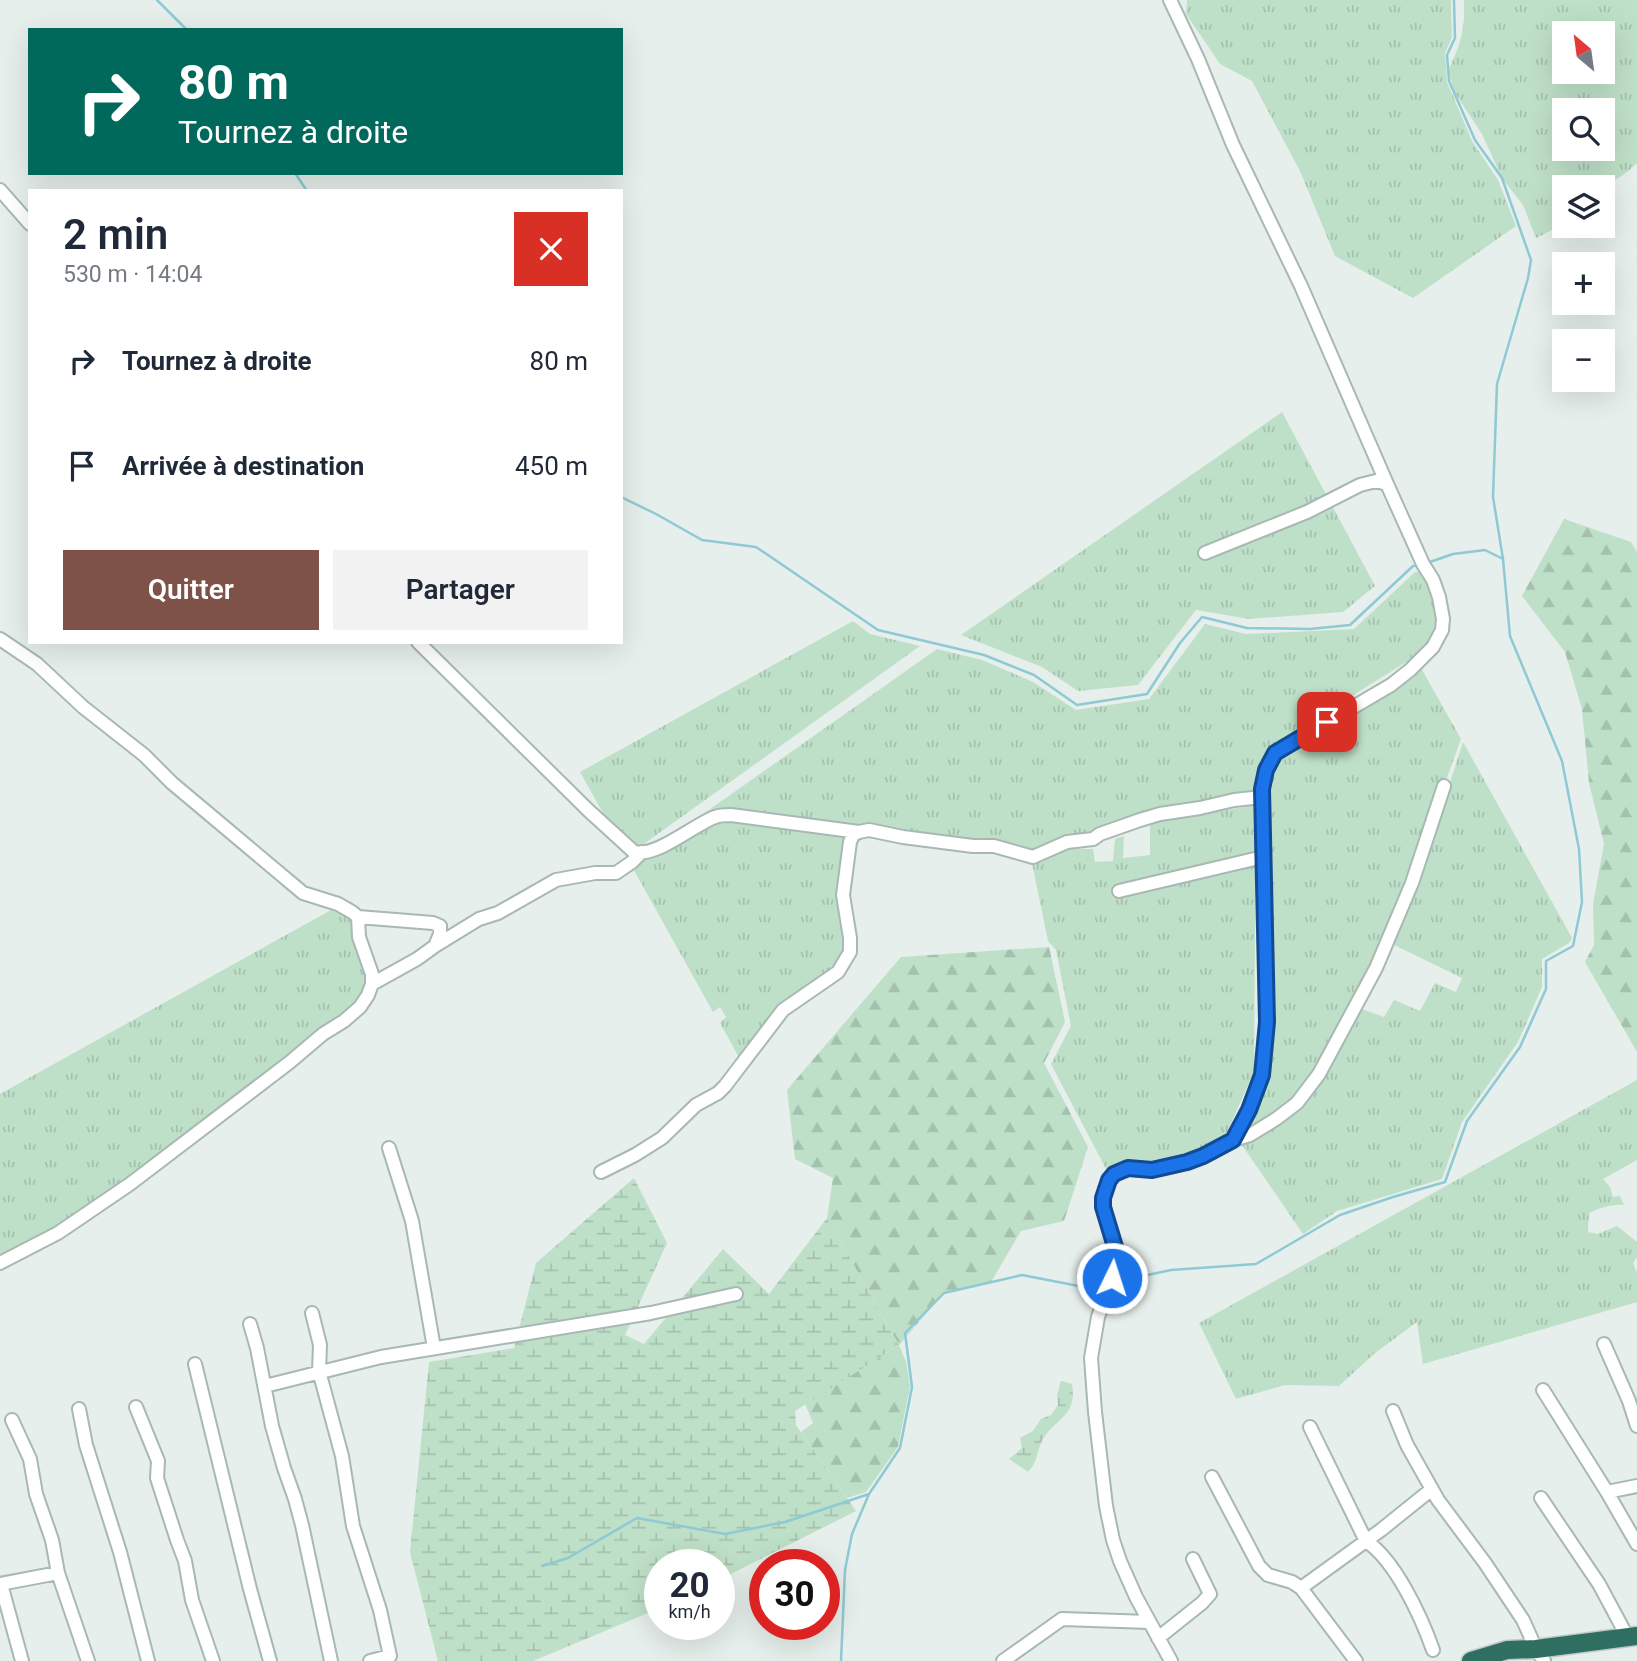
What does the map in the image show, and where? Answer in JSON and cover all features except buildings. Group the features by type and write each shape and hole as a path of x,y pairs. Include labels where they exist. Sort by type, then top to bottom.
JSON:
{"highway":[{"path":"1471,1661 1507,1650 1540,1655 1632,1637"}],"street":[{"path":"1170,0 1198,59 1233,145 1301,286 1387,484 1440,597 1443,619 1442,630 1424,657 1391,685 1275,753 1266,770 1262,797 1267,1022 1262,1075 1249,1110 1233,1140"},
{"path":"0,190 28,222"},
{"path":"1205,553 1307,512 1360,485 1376,481 1387,484"},
{"path":"0,639 37,664 83,707 144,755 172,783 303,893 338,904 358,918 433,923 440,926 435,946"},
{"path":"420,644 634,852 642,852 677,839 720,816 859,832"},
{"path":"1171,1661 1120,1561 1112,1540 1106,1506 1091,1358 1098,1317 1110,1282 1116,1250 1103,1207 1105,1189 1114,1174 1128,1168 1152,1170 1187,1162 1233,1140 1251,1135 1297,1103 1320,1074 1376,968 1412,883 1444,786"},
{"path":"601,1172 662,1138 696,1105 718,1093 783,1010 838,972 850,952 843,895 853,835 869,830 973,846 994,846 1033,857 1062,844 1093,839 1100,834 1160,814 1262,797"},
{"path":"372,984 479,919 498,913 556,880 595,873 616,873 642,852"},
{"path":"1119,891 1263,857"},
{"path":"0,1263 58,1233 130,1184 360,1007 372,984 372,974 359,937 358,918"},
{"path":"389,1148 412,1221 434,1348"},
{"path":"265,1386 381,1357 651,1313 736,1294"},
{"path":"312,1313 320,1345 319,1371 342,1456 353,1526 380,1611 391,1658 370,1661"},
{"path":"250,1324 275,1437 302,1525 331,1661"},
{"path":"1604,1344 1637,1426"},
{"path":"195,1364 270,1661"},
{"path":"1543,1390 1637,1544"},
{"path":"136,1407 158,1461 158,1478 185,1561 192,1600 213,1661"},
{"path":"79,1409 86,1445 120,1552 148,1661"},
{"path":"1393,1411 1407,1445 1432,1489 1523,1620 1540,1655"},
{"path":"12,1420 30,1460 36,1494 52,1540 58,1573 88,1661"},
{"path":"1310,1427 1366,1541 1374,1546 1394,1569 1426,1629 1433,1650"},
{"path":"1212,1477 1259,1566 1268,1575 1292,1582 1301,1588 1356,1661"},
{"path":"1607,1492 1637,1486"},
{"path":"1301,1588 1432,1489"},
{"path":"1541,1498 1632,1637"},
{"path":"1158,1638 1210,1594 1193,1559"},
{"path":"22,1661 1,1584 58,1573"},
{"path":"1003,1661 1062,1619 1149,1622"}],"green space":[{"path":"1187,0 1451,0 1452,37 1445,53 1447,82 1472,141 1498,180 1516,226 1413,298 1335,256 1300,171 1252,81 1220,64 1186,14"},
{"path":"1464,0 1637,0 1637,163 1615,180 1615,175 1552,175 1552,230 1536,238 1523,205 1502,178 1482,134 1455,93 1448,71 1463,29"},
{"path":"1282,412 1375,586 1343,612 1249,619 1196,610 1138,685 1078,691 1042,667 961,635"},
{"path":"1564,519 1631,542 1637,552 1637,1052 1585,962 1594,945 1593,904 1604,844 1589,783 1582,709 1565,652 1522,596"},
{"path":"1424,571 1431,586 1437,624 1428,642 1414,657 1272,746 1253,791 1138,814 1095,836 1073,835 1034,849 872,824 849,829 838,892 844,953 822,977 785,999 741,1061 720,1023 726,1017 720,1007 713,1012 631,865 937,649 982,660 1033,682 1076,710 1149,699 1205,624 1246,634 1354,629 1415,572"},
{"path":"853,621 870,634 920,646 627,856 580,772"},
{"path":"1420,666 1461,739 1409,883 1371,970 1316,1071 1293,1101 1274,1116 1241,1134 1261,1084 1266,787 1278,756"},
{"path":"1463,742 1572,938 1569,943 1542,959 1542,987 1518,1042 1462,1122 1442,1179 1337,1211 1303,1234 1240,1142 1279,1122 1359,1008 1384,1017 1394,1000 1420,1011 1435,983 1456,992 1462,978 1392,944 1417,885"},
{"path":"1256,805 1254,1072 1227,1132 1204,1150 1151,1164 1135,1161 1106,1169 1051,1064 1071,1026 1056,950 1048,941 1032,863 1067,849 1093,849 1095,862 1113,861 1115,839 1124,836 1123,858 1150,855 1150,823"},
{"path":"331,910 354,920 368,980 354,1008 129,1180 58,1228 0,1257 0,1094"},
{"path":"1049,947 1065,1022 1044,1063 1088,1147 1064,1221 1021,1231 991,1282 944,1293 899,1345 827,1218 833,1178 795,1159 787,1090 901,957"},
{"path":"1637,1080 1637,1160 1603,1179 1610,1187 1613,1197 1620,1196 1624,1205 1589,1213 1588,1232 1598,1234 1617,1226 1637,1242 1637,1257 1633,1263 1637,1273 1637,1302 1423,1364 1417,1322 1375,1353 1339,1386 1285,1385 1236,1399 1199,1323"},
{"path":"634,1178 667,1243 625,1335 644,1344 723,1249 769,1294 827,1218 899,1345 795,1411 796,1425 856,1511 781,1549 749,1549 749,1565 735,1572 735,1549 644,1549 644,1615 533,1661 438,1661 410,1552 429,1362 514,1348 536,1263"},
{"path":"899,1345 906,1362 910,1386 898,1447 866,1492 847,1498 801,1432 813,1423 805,1404"},
{"path":"1061,1381 1072,1384 1072,1404 1047,1433 1028,1472 1009,1459 1022,1448 1020,1438 1033,1431 1041,1419 1051,1415 1058,1405 1057,1395"}],"waterway":[{"path":"157,0 185,28"},
{"path":"1115,1282 1171,1270 1256,1264 1340,1215 1445,1182 1467,1121 1520,1047 1546,989 1546,961 1573,946 1582,902 1579,849 1562,761 1510,636 1503,559 1493,497 1497,384 1531,260 1502,178 1475,140 1449,81 1447,55 1455,38 1454,0"},
{"path":"296,175 306,189"},
{"path":"623,498 702,540 756,547 878,630 984,655 1034,675 1077,705 1147,694 1180,643 1202,617 1247,628 1310,629 1350,625 1413,566 1420,565"},
{"path":"1427,563 1453,554 1485,550 1503,559"},
{"path":"869,1494 900,1448 912,1387 905,1333 944,1293 1022,1275 1089,1288 1105,1285"},
{"path":"542,1566 568,1558 637,1518 725,1534 785,1522 869,1494 852,1534 845,1570 841,1661"}],"route":[{"path":"1112,1278 1116,1250 1103,1207 1109,1180 1114,1174 1128,1168 1152,1170 1203,1156 1233,1140 1249,1110 1262,1075 1267,1022 1262,789 1266,770 1275,753 1327,722"}]}
